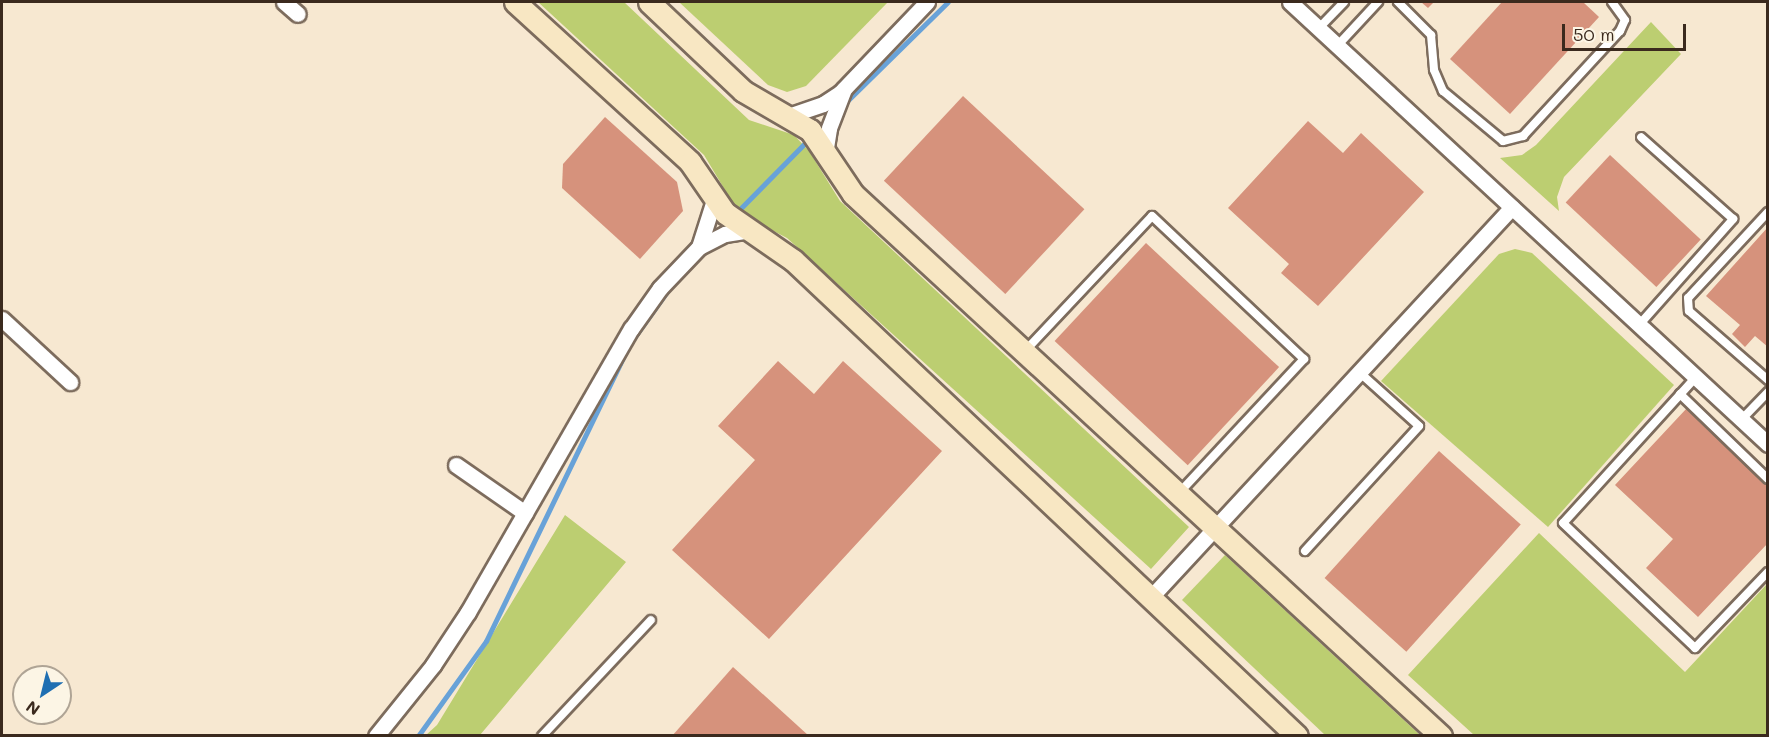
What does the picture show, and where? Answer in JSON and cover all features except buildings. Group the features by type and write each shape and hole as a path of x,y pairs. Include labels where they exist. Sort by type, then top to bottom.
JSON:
{"street":[{"path":"284,2 298,14"},
{"path":"515,2 690,162 725,213 794,260 1297,735"},
{"path":"649,2 743,91 810,130 853,195 1441,735"},
{"path":"785,117 823,104 844,89 927,2"},
{"path":"1290,2 1767,444"},
{"path":"825,154 829,128 844,89"},
{"path":"699,247 715,197"},
{"path":"1151,597 1512,207"},
{"path":"376,735 449,641 631,329 660,288 699,247 725,234 749,230"},
{"path":"2,319 70,382"},
{"path":"456,465 525,513"}],"lane":[{"path":"1319,28 1344,2"},
{"path":"1338,45 1378,2"},
{"path":"1398,2 1431,35 1434,70 1443,91 1503,141 1523,136 1620,31 1625,20 1612,2"},
{"path":"1639,325 1733,219 1641,137"},
{"path":"1767,212 1688,298 1689,311 1767,380"},
{"path":"1024,352 1152,216 1161,224 1304,359 1178,493"},
{"path":"1305,551 1419,426 1359,372"},
{"path":"1696,377 1563,523 1695,648 1767,572"},
{"path":"1741,420 1767,392"},
{"path":"1680,394 1767,479"},
{"path":"542,735 651,620"}],"green space":[{"path":"538,2 624,2 749,120 794,135 809,151 840,201 1189,527 1151,569 787,238 747,217 731,200 704,155"},
{"path":"679,2 888,2 806,86 787,92 768,85"},
{"path":"1651,22 1681,54 1564,177 1557,197 1559,211 1500,158 1522,155 1536,145"},
{"path":"1515,249 1532,253 1674,385 1548,527 1381,381 1499,254"},
{"path":"565,515 626,562 480,735 426,735 437,725"},
{"path":"1539,533 1685,672 1767,584 1767,735 1474,735 1408,675"},
{"path":"1225,555 1420,735 1325,735 1182,600"}],"waterway":[{"path":"842,106 948,2"},
{"path":"735,214 810,138"},
{"path":"631,342 671,286"},
{"path":"418,736 486,641 625,353"}]}
